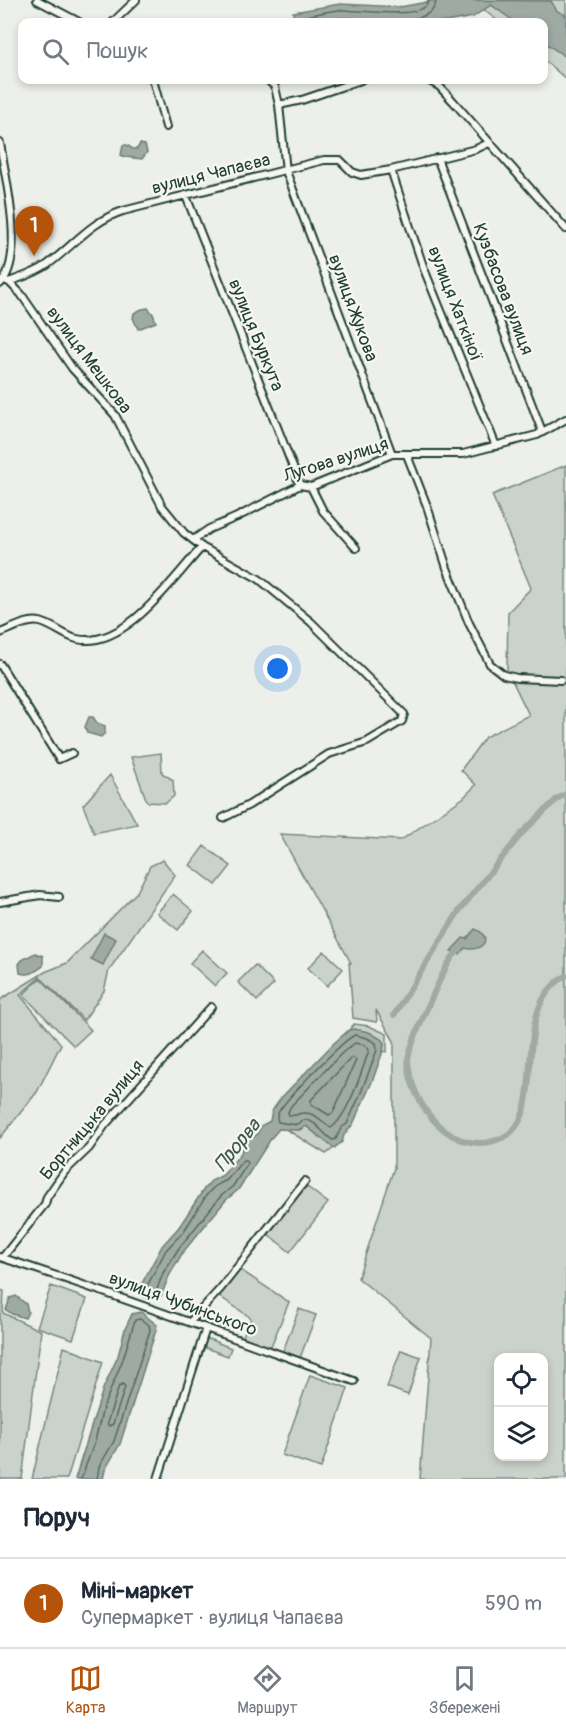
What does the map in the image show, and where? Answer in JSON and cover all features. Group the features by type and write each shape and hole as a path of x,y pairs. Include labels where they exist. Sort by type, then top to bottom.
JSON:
{"street":[{"path":"37,0 71,18"},
{"path":"117,18 136,0"},
{"path":"154,84 166,127"},
{"name":"вулиця Жукова","path":"272,84 275,87 279,105 286,171 392,454"},
{"path":"279,105 302,100 349,84"},
{"path":"435,84 566,230"},
{"path":"0,143 12,220 11,262 4,282"},
{"name":"вулиця Чапаєва","path":"4,282 27,275 46,265 97,222 109,215 333,159 345,163 356,175 391,170 476,149 489,143"},
{"name":"Кузбасова вулиця","path":"437,158 542,431"},
{"name":"вулиця Хаткіної","path":"391,170 424,269 496,446"},
{"name":"вулиця Буркута","path":"186,196 300,485"},
{"name":"вулиця Мешкова","path":"4,282 21,294 72,368 115,415 162,506 184,533 202,547 259,579 311,622 404,714 402,721 367,742 329,754 223,818"},
{"name":"Лугова вулиця","path":"193,540 209,529 300,485 310,488 392,454 463,454 542,431 566,419"},
{"path":"407,455 447,568 469,623 490,664 504,675 517,678 561,680"},
{"path":"310,488 323,511 356,548"},
{"path":"0,633 31,622 40,622 67,636 79,639 105,638 144,612 202,547"},
{"path":"0,664 59,759 72,753"},
{"path":"0,902 40,896 59,897"},
{"name":"Бортницька вулиця","path":"1,1257 105,1125 211,1007"},
{"path":"190,1322 221,1288 305,1181"},
{"name":"вулиця Чубинського","path":"1,1257 354,1381"},
{"path":"158,1479 206,1328"}],"shaded area":[{"path":"472,0 566,0 566,79 548,63 548,18 494,18"},
{"path":"566,465 566,1479 420,1479 431,1338 358,1278 394,1168 394,1041 376,1010 377,1022 353,1018 349,963 351,963 280,834 401,840 463,798 476,785 461,770 485,737 529,715 507,670 508,612 531,588 492,495"},
{"path":"161,753 162,773 173,780 174,796 166,803 147,802 131,757"},
{"path":"110,775 137,824 94,833 83,805"},
{"path":"204,846 231,866 216,885 190,865"},
{"path":"163,860 175,875 109,970 104,991 84,1020 40,977 20,995 61,1044 37,1092 0,1138 0,1000 45,972 67,963 137,892 150,866"},
{"path":"173,894 193,911 178,930 157,913"},
{"path":"202,950 227,973 215,986 190,963"},
{"path":"324,951 343,969 327,986 308,968"},
{"path":"255,965 274,984 257,1001 238,982"},
{"path":"40,978 91,1030 74,1046 23,995"},
{"path":"354,1024 369,1026 387,1034 387,1052 383,1051 384,1043 364,1031 349,1030"},
{"path":"306,1126 334,1148 326,1154 284,1128 300,1130"},
{"path":"306,1186 328,1203 290,1252 268,1234"},
{"path":"239,1269 289,1302 269,1351 241,1340 251,1318 219,1296"},
{"path":"51,1286 87,1299 73,1339 37,1327"},
{"path":"0,1290 4,1291 3,1313 41,1331 22,1479 0,1479"},
{"path":"299,1309 316,1315 300,1358 283,1351"},
{"path":"206,1338 231,1348 228,1356 203,1347"},
{"path":"64,1347 103,1362 67,1479 32,1479"},
{"path":"401,1350 421,1357 408,1395 387,1387"},
{"path":"310,1375 348,1388 321,1468 282,1455"}],"water":[{"path":"438,0 551,1 557,11 566,15 566,57 548,45 548,18 509,18 491,5 468,18 294,18 293,12 340,4 400,7"},
{"path":"140,144 145,145 147,152 142,159 121,155 123,145 137,149"},
{"path":"148,308 156,322 138,329 133,318 134,313"},
{"path":"89,717 93,717 97,723 105,726 105,733 101,737 87,733 85,727"},
{"path":"475,929 484,936 484,943 481,946 472,949 465,948 460,954 451,951 463,938 467,939"},
{"path":"104,933 116,939 103,965 91,959"},
{"path":"35,953 43,956 43,966 32,973 20,973 19,964 22,960"},
{"path":"349,1030 369,1032 384,1043 372,1082 342,1142 334,1148 306,1126 298,1130 279,1129 238,1190 226,1200 183,1252 161,1296 155,1299 146,1298 140,1292 140,1287 162,1246 179,1227 204,1189 211,1181 223,1175 241,1153 244,1142 257,1135 261,1126 270,1121 272,1111 281,1098 333,1044"},
{"path":"16,1296 26,1304 28,1312 25,1318 6,1310 10,1298"},
{"path":"141,1312 157,1325 120,1444 105,1470 103,1479 75,1479 103,1389 118,1356 125,1329 132,1314"}],"waterway":[{"name":"Прорва","path":"394,1015 459,911 522,833 557,799 566,794"},
{"path":"460,949 451,959 433,994 413,1041 408,1060 417,1094 426,1110 437,1124 451,1135 467,1141 484,1143 502,1138 517,1126 525,1108 538,1012 548,991 566,976"}],"place":[{"name":"Міні-маркет","path":"34,256"}]}
